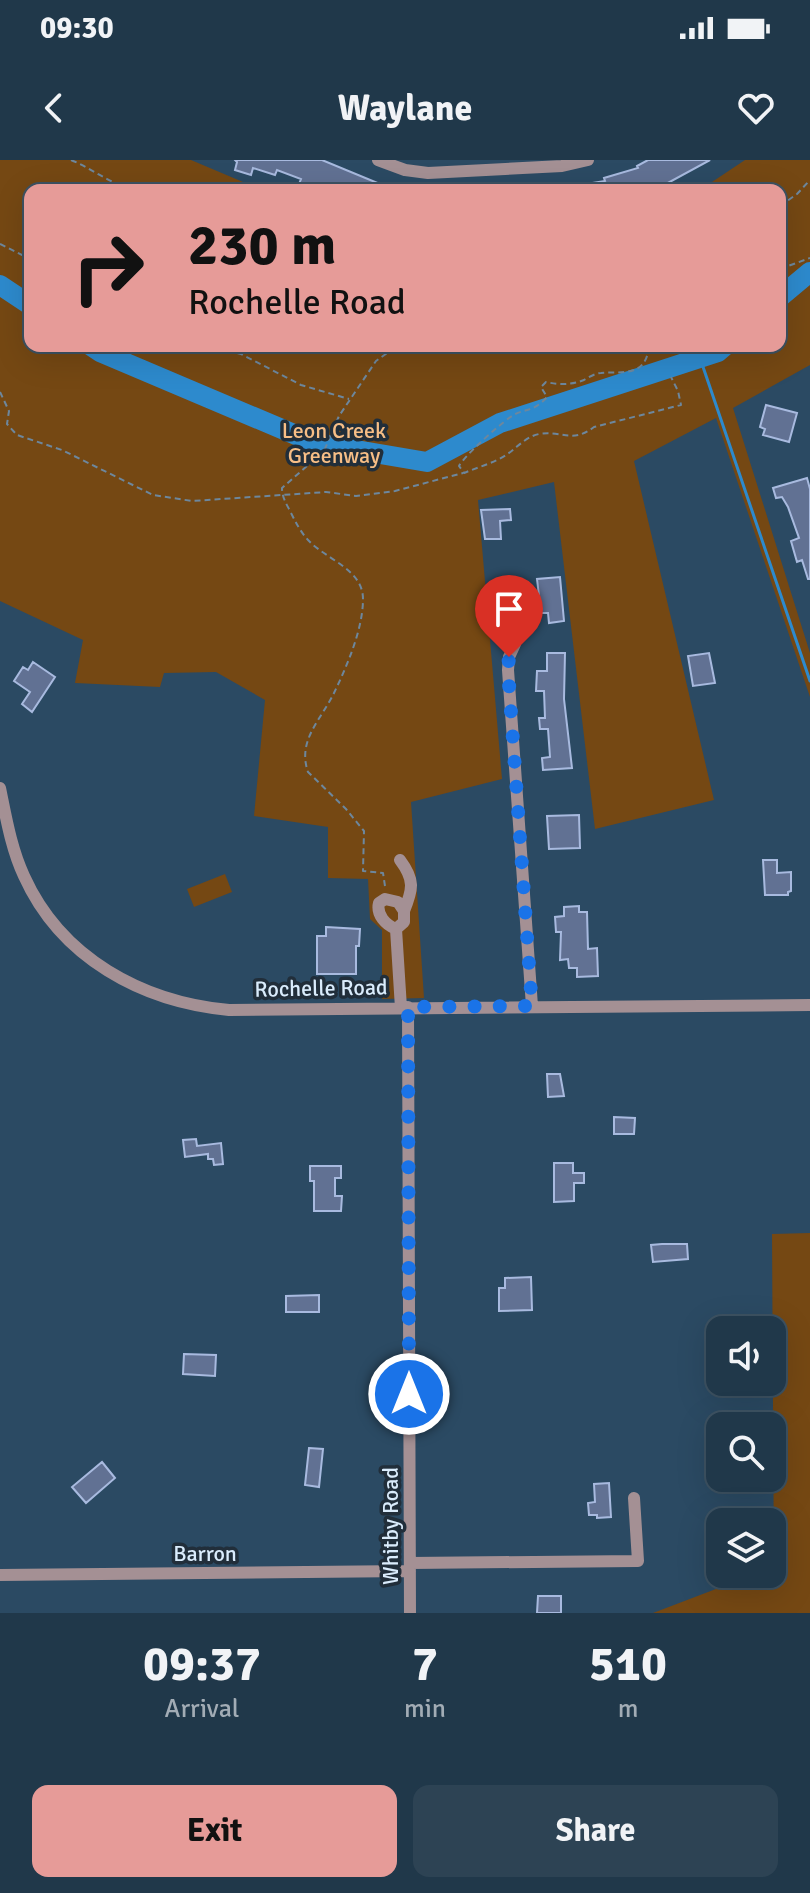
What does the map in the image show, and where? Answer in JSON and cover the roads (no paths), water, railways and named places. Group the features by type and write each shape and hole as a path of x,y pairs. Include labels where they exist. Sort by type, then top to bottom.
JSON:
{"street":[{"path":"378,160 405,170 428,173 562,166 588,160"},
{"path":"515,644 509,657 508,670 532,1006"},
{"name":"Rochelle Road","path":"0,788 15,850 32,893 67,937 107,971 180,1003 207,1008 810,1005"},
{"path":"400,860 411,881 412,891 404,911 404,922 396,929 389,927 377,909 385,899 398,902 404,911"},
{"name":"Whitby Road","path":"396,929 405,1008 410,1613"},
{"name":"Barron","path":"0,1575 638,1561 634,1498"}],"waterway":[{"path":"786,292 810,272"},
{"path":"0,285 24,301"},
{"path":"100,352 315,443 427,462 500,423 718,352"},
{"path":"700,358 810,681"}],"park label":[{"name":"Leon Creek Greenway","path":"334,442"}]}
